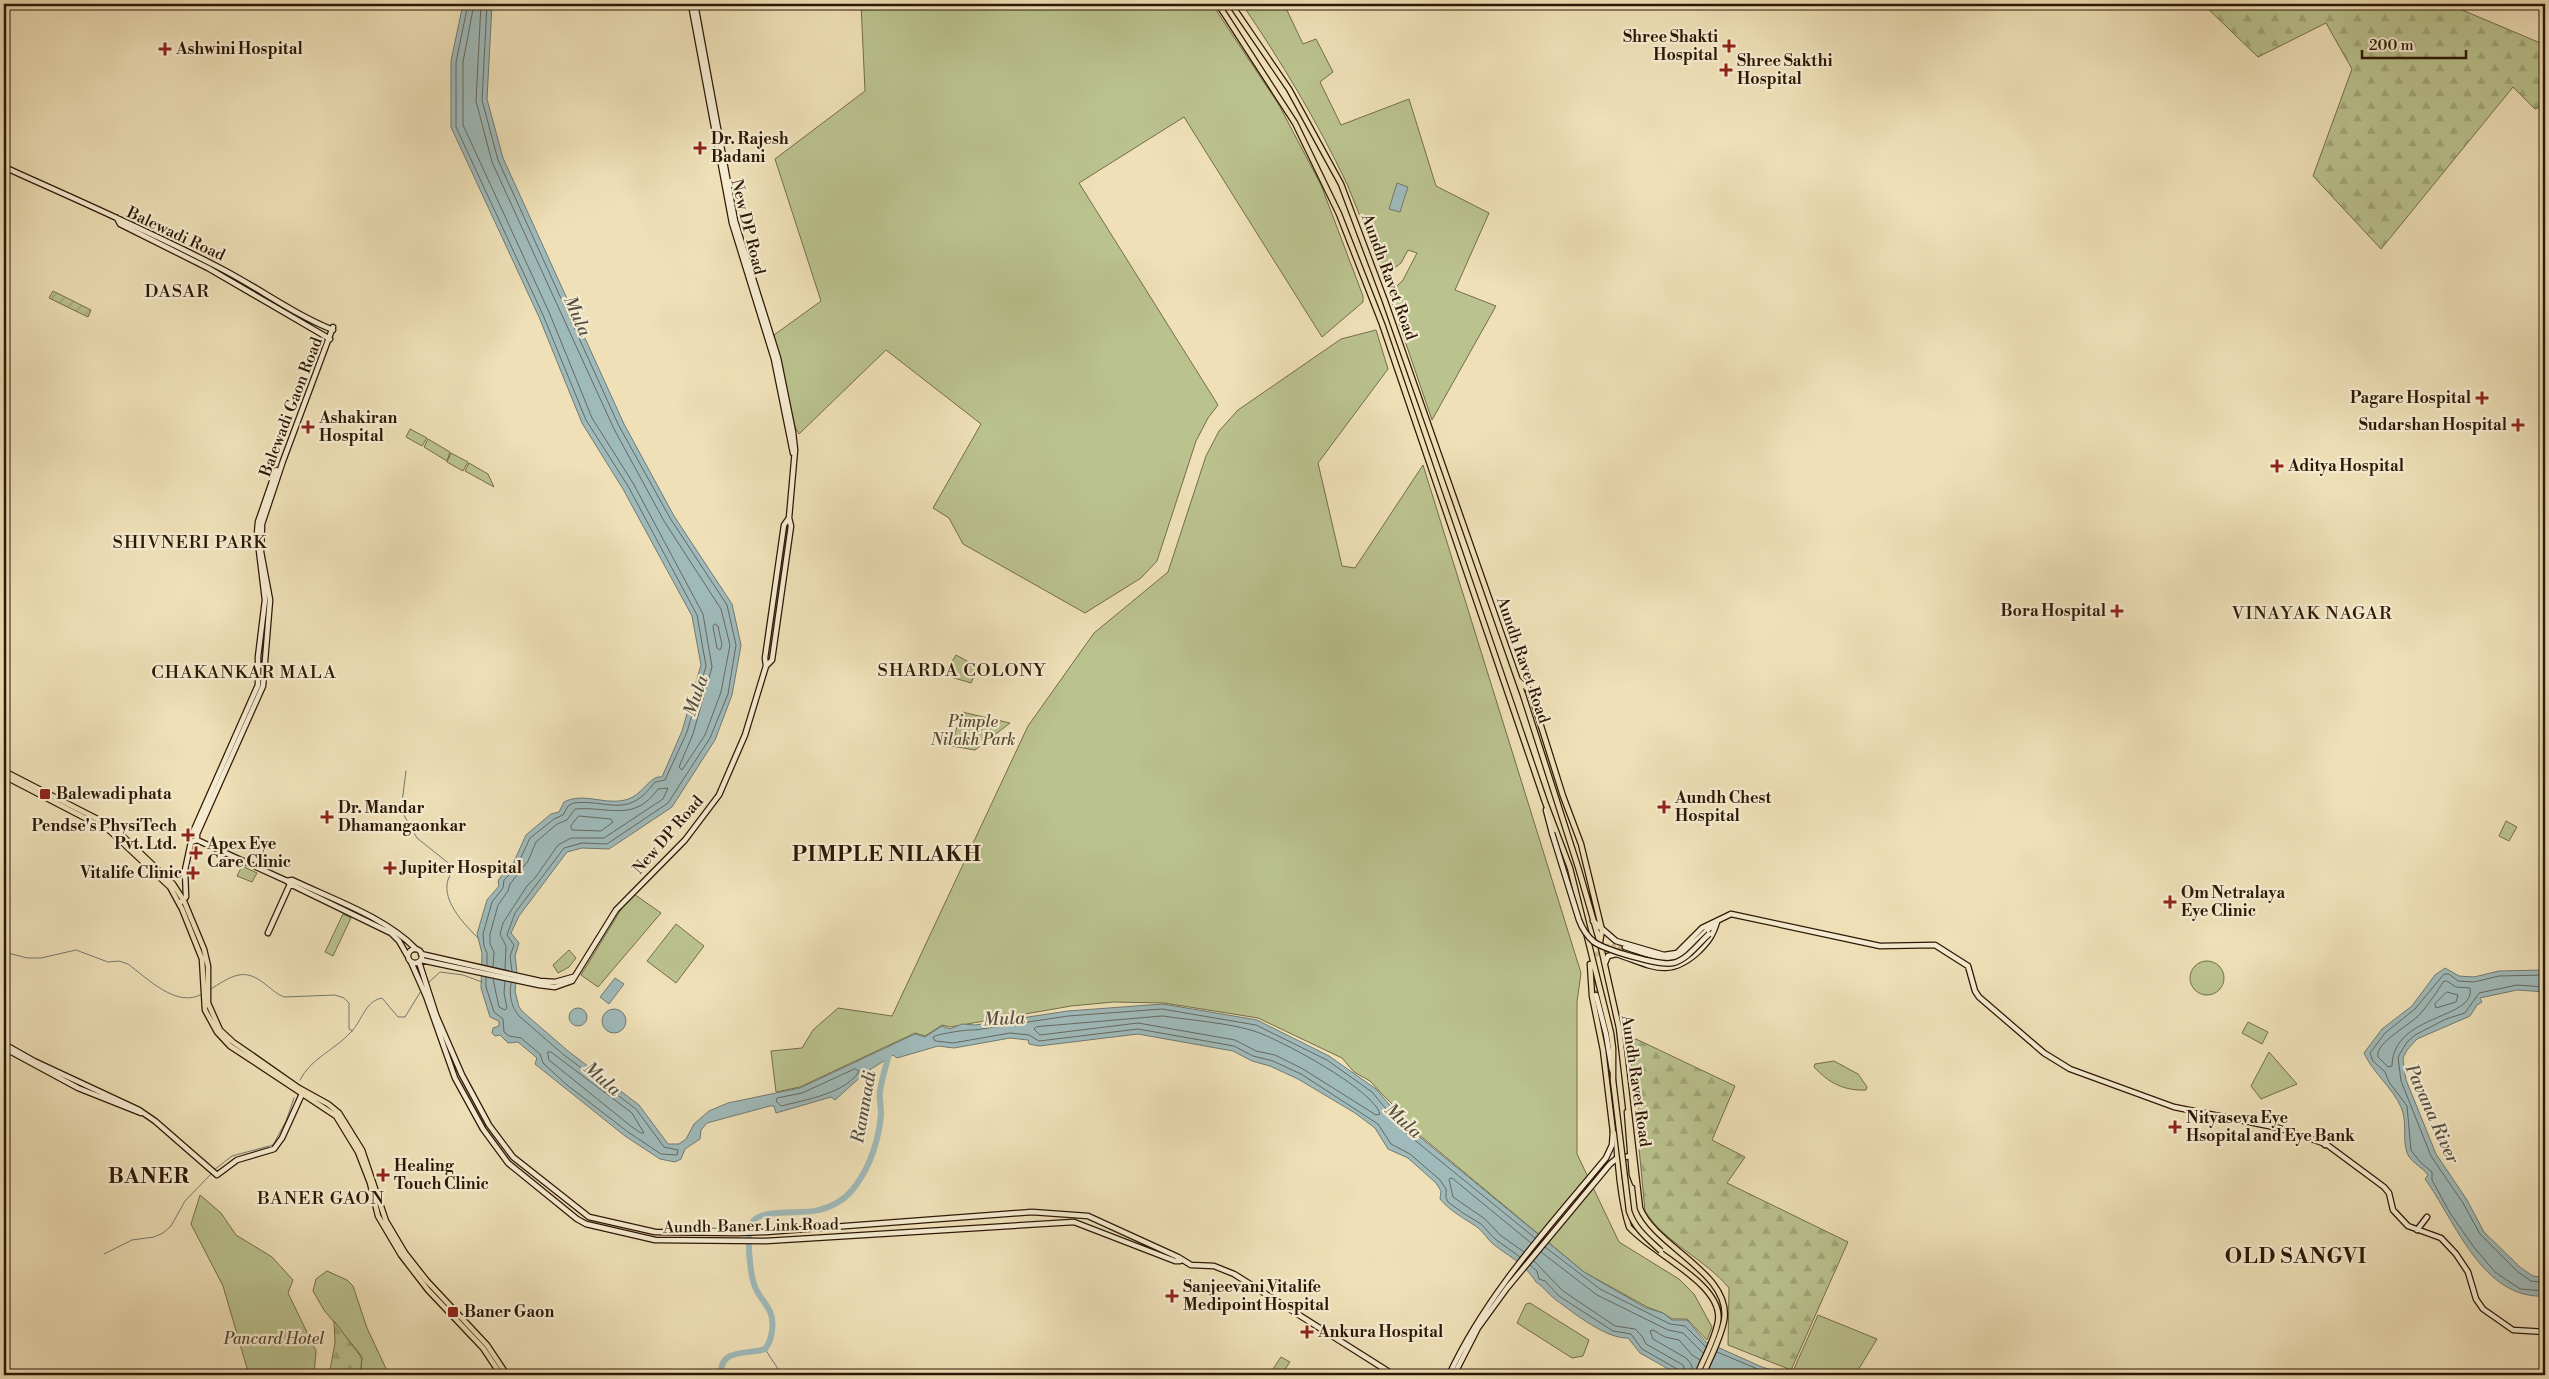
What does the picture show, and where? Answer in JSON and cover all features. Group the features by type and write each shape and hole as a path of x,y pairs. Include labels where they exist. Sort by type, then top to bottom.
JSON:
{"main road":[{"name":"New DP Road","path":"691,4 716,133"},
{"name":"New DP Road","path":"695,4 732,223 751,279 774,359 794,454 790,526 772,660 766,666"},
{"name":"Aundh Ravet Road","path":"1218,4 1295,123 1339,214 1382,324 1544,802 1570,868 1611,1034 1613,1048 1612,1073 1629,1210 1633,1223 1641,1234 1697,1280 1713,1299 1718,1308 1718,1332"},
{"name":"Aundh Ravet Road","path":"1231,4 1289,89 1341,184 1385,301 1517,679 1578,867 1600,943 1619,1028 1640,1208 1648,1225 1704,1274 1718,1292 1725,1311 1718,1332"},
{"name":"Balewadi Road","path":"4,167 122,219 222,269 292,312 332,330"},
{"name":"Balewadi Road","path":"117,218 120,224 208,268 329,339"},
{"path":"263,301 266,295"},
{"path":"314,330 317,323"},
{"name":"Balewadi Gaon Road","path":"191,842 189,837 195,836 263,686 270,600 261,552 262,524 282,461 332,330"},
{"name":"New DP Road","path":"411,962 420,958 433,960 560,986 570,982 616,910 684,840 719,795 751,719 766,666 784,526 789,518"},
{"path":"1517,679 1530,691 1563,796 1581,844 1602,930 1600,943"},
{"path":"4,771 113,827 176,892 206,956 205,999 209,1020 224,1041 326,1108 340,1122 358,1152 370,1183 378,1216 401,1256 428,1290 483,1348 501,1375"},
{"path":"4,776 110,831 176,892"},
{"path":"1544,802 1579,920 1583,929 1595,942 1609,949 1663,963 1673,963 1681,960 1709,934 1717,922"},
{"path":"182,902 187,893 185,870 191,842 195,836 393,929 416,949 420,958 421,981"},
{"path":"268,933 290,881"},
{"path":"290,881 391,933 400,940 428,995 434,1014"},
{"path":"1592,920 1616,941 1664,955 1671,955 1680,950 1702,928 1731,914 1741,914 1880,946 1937,946 1968,966 1975,992 1979,997 2044,1053 2064,1066 2174,1107 2279,1128 2323,1143 2384,1187 2389,1193 2393,1210 2408,1226 2441,1238 2456,1254 2468,1272 2477,1302 2483,1308 2513,1330 2545,1332"},
{"path":"1625,948 1664,958 1672,958 1679,956 1717,922"},
{"path":"1604,967 1608,956 1616,954 1663,968 1674,968 1684,964 1712,938 1717,922"},
{"path":"407,955 412,949 416,949"},
{"name":"Aundh Ravet Road","path":"1591,959 1592,996 1606,1074 1613,1132 1616,1134 1616,1159 1621,1176 1629,1227 1663,1257 1676,1263"},
{"path":"1596,995 1612,1073"},
{"path":"205,999 213,1018 231,1041 339,1113 362,1150 386,1222 405,1253 427,1282 486,1345 507,1375"},
{"name":"Aundh-Baner Link Road","path":"434,1014 467,1086 507,1151 589,1217 655,1232 737,1233 1032,1212 1088,1216 1178,1257 1191,1266 1214,1266 1237,1276 1394,1375"},
{"name":"Aundh-Baner Link Road","path":"434,1014 460,1089 501,1156 576,1219 586,1224 655,1240 766,1241 1074,1222 1146,1251 1176,1261 1180,1260"},
{"path":"4,1044 142,1113 155,1121 216,1174 237,1160 274,1149 282,1138 302,1094"},
{"path":"4,1048 78,1088 142,1113"},
{"path":"1606,1074 1609,1053"},
{"path":"1629,1102 1626,1119 1632,1175 1637,1186"},
{"path":"1449,1375 1501,1286 1606,1158 1612,1145 1613,1132"},
{"path":"1454,1375 1477,1325 1511,1282 1610,1164 1616,1159 1630,1156"},
{"path":"2417,1230 2427,1216"},
{"path":"586,1224 589,1217"},
{"path":"922,1220 925,1231"},
{"path":"860,1224 863,1236"},
{"path":"1697,1375 1718,1332"},
{"path":"1703,1375 1718,1332"}],"green space":[{"path":"861,4 1212,4 1279,105 1321,185 1363,296 1363,302 1322,337 1184,117 1079,183 1218,405 1208,418 1196,441 1157,561 1141,578 1085,613 963,544 949,518 933,508 981,424 886,350 799,434 795,427 774,335 821,301 775,159 865,91"},
{"path":"1242,4 1284,4 1303,44 1316,39 1333,72 1320,82 1341,125 1409,99 1436,186 1489,213 1455,290 1496,306 1432,420 1389,294 1403,280 1417,253 1408,250 1401,263 1384,276 1347,184 1311,114 1271,47"},
{"path":"2203,4 2448,4 2545,45 2545,105 2535,109 2513,87 2381,249 2313,176 2352,69 2326,23 2258,57"},
{"path":"53,291 91,310 88,317 49,298"},
{"path":"1376,330 1388,369 1318,463 1342,566 1355,568 1423,465 1581,973 1577,1002 1577,1154 1619,1242 1679,1279 1694,1294 1712,1327 1707,1340 1687,1319 1672,1319 1584,1272 1411,1128 1400,1112 1370,1081 1354,1072 1342,1058 1258,1018 1164,1003 1113,1002 1071,1006 950,1027 942,1025 925,1036 915,1033 800,1087 776,1092 771,1051 802,1048 813,1030 838,1008 892,1016 1028,726 1094,633 1168,572 1206,456 1219,431 1238,410 1341,339"},
{"path":"410,429 427,438 422,446 406,437"},
{"path":"428,439 450,452 447,461 424,447"},
{"path":"451,453 468,462 463,471 447,462"},
{"path":"469,463 488,474 494,487 465,471"},
{"path":"956,655 978,667 971,683 944,675"},
{"name":"Pimple Nilakh Park","path":"962,712 1010,723 975,750 951,746"},
{"path":"2506,821 2517,827 2509,841 2499,836"},
{"path":"242,866 257,873 252,882 237,876"},
{"path":"634,894 661,913 598,987 581,975 622,908"},
{"path":"343,914 351,918 333,956 325,952"},
{"path":"676,924 704,946 676,983 647,961"},
{"path":"569,950 576,958 569,967 558,973 553,965"},
{"path":"2207,961 2219,966 2224,978 2219,990 2207,995 2195,990 2190,978 2195,966"},
{"path":"2248,1022 2268,1032 2262,1044 2242,1033"},
{"path":"1636,1039 1735,1086 1712,1140 1745,1157 1727,1183 1848,1242 1791,1370 1728,1345 1729,1288 1709,1268 1663,1232 1645,1211 1629,1042"},
{"path":"2269,1052 2297,1084 2261,1099 2251,1086"},
{"path":"1834,1061 1858,1074 1867,1087 1866,1090 1851,1089 1837,1085 1814,1067 1815,1064"},
{"name":"Pancard Hotel","path":"200,1195 221,1213 236,1235 272,1257 293,1280 288,1293 316,1351 314,1375 249,1375 223,1286 191,1224"},
{"path":"327,1271 347,1280 353,1286 367,1328 389,1375 360,1375 362,1358 324,1310 313,1291 316,1279"},
{"path":"1530,1303 1589,1340 1583,1356 1572,1358 1517,1323 1526,1304"},
{"path":"1818,1315 1877,1339 1855,1375 1815,1375 1793,1371"},
{"path":"334,1321 362,1358 360,1375 329,1375 335,1343"},
{"path":"1281,1357 1290,1362 1281,1375 1269,1375"}],"water":[{"name":"Mula","path":"463,4 492,4 487,99 503,158 624,424 674,516 732,604 741,645 732,695 715,740 672,807 609,849 582,848 567,852 519,916 511,933 519,943 515,956 517,972 515,991 519,1007 523,1012 568,1051 639,1105 668,1144 679,1144 686,1139 694,1124 709,1111 728,1103 800,1088 915,1034 925,1037 942,1026 950,1029 962,1024 975,1025 1068,1011 1163,1004 1257,1020 1329,1056 1376,1089 1410,1129 1584,1272 1646,1308 1663,1313 1672,1320 1687,1320 1706,1342 1762,1367 1789,1375 1679,1375 1640,1353 1628,1338 1619,1337 1600,1330 1553,1298 1521,1265 1493,1244 1482,1231 1449,1208 1440,1199 1441,1191 1436,1183 1408,1158 1388,1149 1375,1128 1355,1113 1298,1079 1270,1066 1252,1061 1233,1051 1138,1034 1039,1046 1029,1044 1028,1040 1010,1038 954,1048 938,1046 897,1058 893,1055 865,1073 835,1100 831,1097 776,1113 774,1106 770,1106 707,1123 701,1130 700,1139 685,1149 681,1159 675,1162 660,1159 625,1136 535,1064 537,1058 518,1042 508,1043 500,1035 495,1036 492,1033 493,1028 499,1026 499,1021 490,1017 481,988 482,953 477,934 487,900 499,886 498,881 504,872 512,866 526,835 551,814 559,812 564,802 579,798 609,801 625,800 637,794 653,779 662,777 682,731 701,665 692,616 623,489 582,423 539,317 451,127 451,61"},
{"path":"1397,183 1408,187 1400,212 1389,209"},
{"path":"2445,968 2459,976 2474,977 2499,971 2545,970 2545,992 2517,990 2480,998 2482,1002 2477,1005 2470,1016 2417,1039 2407,1050 2403,1058 2406,1080 2436,1154 2467,1200 2484,1232 2521,1268 2533,1276 2540,1277 2545,1275 2545,1296 2523,1294 2504,1285 2487,1272 2473,1254 2425,1179 2428,1175 2409,1157 2405,1144 2404,1117 2401,1107 2364,1053 2382,1029 2412,1006 2435,975"},
{"path":"615,978 624,984 609,1004 600,997"},
{"path":"578,1008 584,1011 587,1017 584,1023 578,1026 572,1023 569,1017 572,1011"},
{"path":"614,1009 623,1012 626,1021 623,1030 614,1033 605,1030 602,1021 605,1012"}],"waterway":[{"path":"406,771 401,810 417,838 452,866 447,885 449,900 457,915 479,939"},
{"path":"4,952 27,958 41,958 76,950 108,962 119,961 128,964 153,984 173,995 192,998 202,994"},
{"path":"427,984 440,972 463,975 482,982"},
{"path":"209,990 237,975 243,975 257,979 284,997 335,995 344,998 349,1003 349,1029 353,1031"},
{"path":"300,1080 310,1066 355,1028 368,1007 376,1000 382,998 398,1017 405,1017 421,991"},
{"name":"Ramnadi","path":"721,1375 722,1366 730,1356 765,1349 771,1336 772,1317 755,1287 752,1273 749,1255 749,1237 752,1223 756,1218 763,1215 812,1211 825,1208 840,1200 853,1189 866,1169 876,1142 881,1114 880,1091 889,1054"},
{"path":"214,1170 232,1156 273,1145 286,1121 294,1098"},
{"path":"104,1254 132,1240 154,1237 163,1233 171,1226 185,1201 212,1173"},
{"path":"765,1349 782,1375"}],"tunnel":[{"path":"1593,962 1597,954 1607,946 1625,947"},
{"path":"1592,977 1596,995"}],"place":[{"name":"Shree Shakti Hospital","path":"1729,46"},
{"name":"Ashwini Hospital","path":"165,49"},
{"name":"Shree Sakthi Hospital","path":"1726,70"},
{"name":"Dr. Rajesh Badani","path":"700,148"},
{"name":"Pagare Hospital","path":"2482,398"},
{"name":"Sudarshan Hospital","path":"2518,425"},
{"name":"Ashakiran Hospital","path":"308,427"},
{"name":"Aditya Hospital","path":"2277,466"},
{"name":"Bora Hospital","path":"2117,611"},
{"name":"Balewadi phata","path":"45,794"},
{"name":"Aundh Chest Hospital","path":"1664,807"},
{"name":"Dr. Mandar Dhamangaonkar","path":"327,817"},
{"name":"Pendse's PhysiTech Pvt. Ltd.","path":"188,835"},
{"name":"Apex Eye Care Clinic","path":"196,853"},
{"name":"Jupiter Hospital","path":"390,868"},
{"name":"Vitalife Clinic","path":"193,873"},
{"name":"Om Netralaya Eye Clinic","path":"2170,902"},
{"name":"Nityaseva Eye Hsopital and Eye Bank","path":"2175,1127"},
{"name":"Healing Touch Clinic","path":"383,1175"},
{"name":"Sanjeevani Vitalife Medipoint Hospital","path":"1172,1296"},
{"name":"Baner Gaon","path":"453,1312"},
{"name":"Ankura Hospital","path":"1307,1332"}],"district":[{"name":"DASAR","path":"177,291"},
{"name":"SHIVNERI PARK","path":"190,542"},
{"name":"VINAYAK NAGAR","path":"2312,613"},
{"name":"SHARDA COLONY","path":"962,670"},
{"name":"CHAKANKAR MALA","path":"244,672"},
{"name":"PIMPLE NILAKH","path":"887,855"},
{"name":"BANER","path":"149,1177"},
{"name":"BANER GAON","path":"321,1198"},
{"name":"OLD SANGVI","path":"2296,1257"}],"water label":[{"name":"Pavana River","path":"2432,1114"}]}
